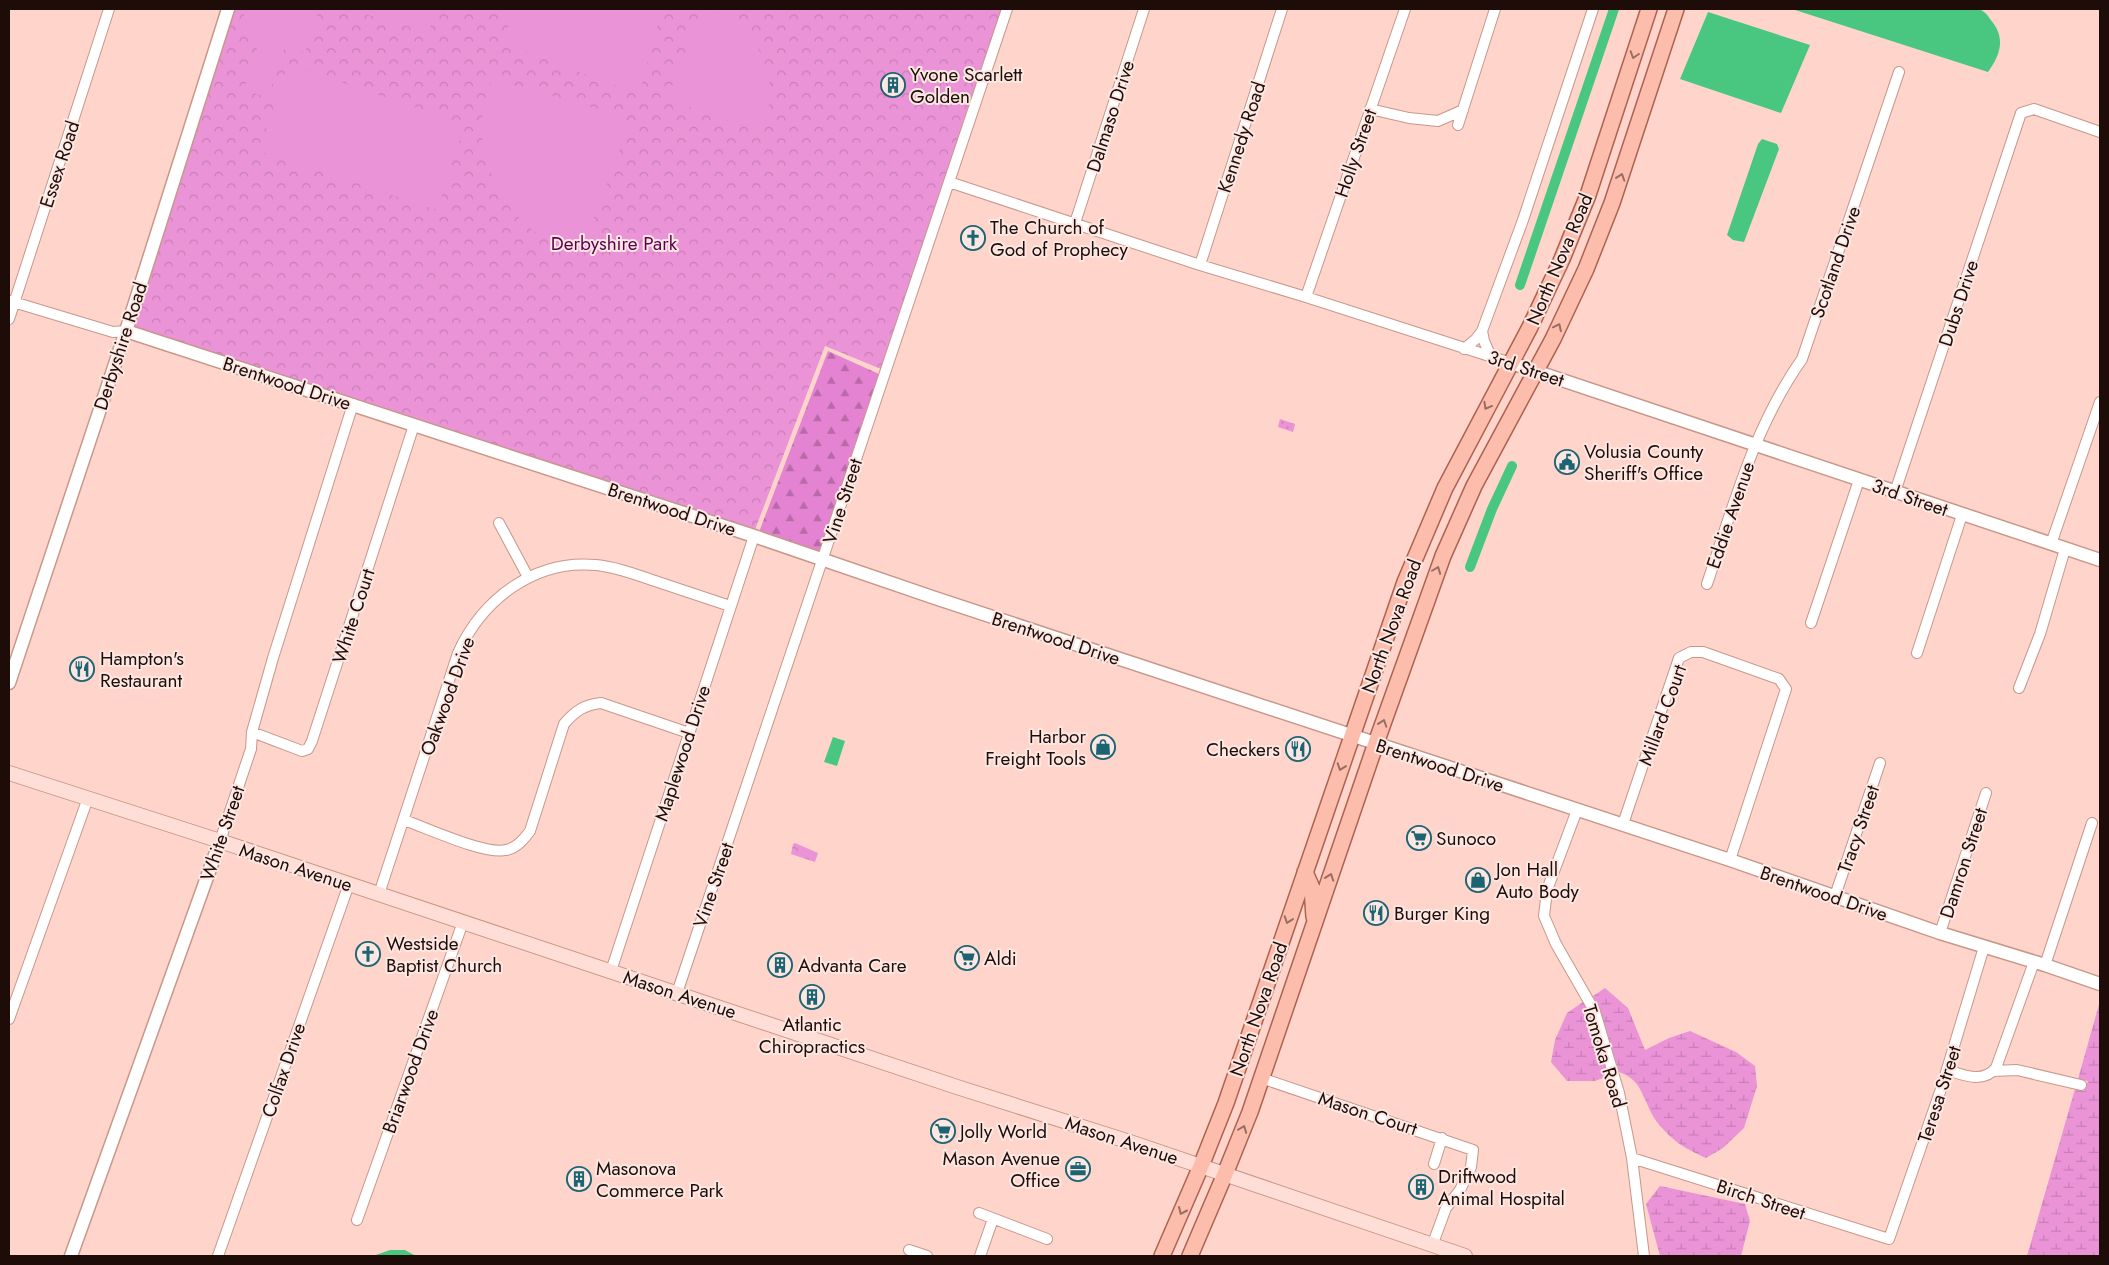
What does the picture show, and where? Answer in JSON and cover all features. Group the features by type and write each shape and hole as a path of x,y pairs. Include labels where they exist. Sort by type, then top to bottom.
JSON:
{"main road":[{"name":"North Nova Road","path":"1162,1256 1226,1102 1394,613 1432,516 1464,450 1548,290 1576,227 1650,9"},
{"name":"North Nova Road","path":"1190,1256 1226,1174 1261,1078 1427,598 1453,532 1492,451 1568,308 1600,234 1676,9"},
{"name":"Mason Avenue","path":"9,773 220,841 957,1087 1226,1174 1465,1256"},
{"path":"1305,872 1309,877 1312,888 1314,923"}],"street":[{"name":"Essex Road","path":"9,319 11,302 109,9"},
{"name":"Derbyshire Road","path":"9,683 126,331 228,9"},
{"name":"Vine Street","path":"677,993 1007,9"},
{"name":"Dalmaso Drive","path":"1074,223 1144,9"},
{"name":"Kennedy Road","path":"1200,265 1282,9"},
{"name":"Holly Street","path":"1306,297 1404,9"},
{"path":"1458,125 1496,9"},
{"path":"1464,349 1482,331 1527,210 1593,9"},
{"name":"Scotland Drive","path":"1754,446 1782,386 1802,359 1899,72"},
{"path":"1370,109 1409,118 1438,121 1463,110"},
{"name":"Dubs Drive","path":"1895,492 2021,114 2034,109 2100,132"},
{"name":"3rd Street","path":"949,182 1200,265 1536,371 1754,446 2100,560"},
{"name":"Brentwood Drive","path":"11,302 113,332 126,331 353,404 1352,736 1623,824 1940,933 2100,984"},
{"path":"1482,331 1491,357"},
{"path":"2051,544 2100,402"},
{"name":"White Street","path":"71,1256 220,841 251,749 252,732 272,658 353,404"},
{"name":"White Court","path":"252,732 302,752 308,749 414,425"},
{"name":"Eddie Avenue","path":"1707,584 1754,446"},
{"path":"1811,623 1859,480"},
{"path":"1917,653 1962,514"},
{"path":"499,523 528,577"},
{"name":"Maplewood Drive","path":"610,971 754,536"},
{"path":"2019,688 2040,634 2066,549"},
{"name":"Oakwood Drive","path":"379,894 458,653 467,633 494,600 528,577 573,565 595,565 622,570 730,606"},
{"name":"Millard Court","path":"1623,824 1679,658 1691,652 1703,652 1779,679 1786,688 1730,860"},
{"path":"404,820 473,845 492,850 506,850 519,844 530,831 564,724 574,712 586,705 601,703 689,732"},
{"name":"Tracy Street","path":"1835,896 1880,762"},
{"name":"Damron Street","path":"1940,933 1986,793"},
{"path":"9,1019 88,798"},
{"name":"Tomoka Road","path":"1577,810 1547,890 1544,916 1556,944 1595,1012 1619,1093 1632,1158 1644,1256"},
{"path":"1993,1071 2040,964 2092,823"},
{"name":"Colfax Drive","path":"218,1256 349,884"},
{"name":"Briarwood Drive","path":"357,1220 463,922"},
{"name":"Teresa Street","path":"1890,1239 1947,1070 1984,947"},
{"path":"1947,1070 1974,1078 1993,1071 2017,1070 2081,1085"},
{"name":"Mason Court","path":"1261,1078 1473,1150 1471,1167 1460,1190 1446,1208 1432,1246"},
{"path":"1434,1164 1442,1138"},
{"name":"Birch Street","path":"1632,1158 1890,1239"},
{"path":"979,1214 1046,1239"},
{"path":"980,1256 993,1219"},
{"path":"909,1250 927,1256"}],"green space":[{"name":"Derbyshire Park","path":"228,9 1007,9 886,371 825,346 753,535 126,331"},
{"path":"246,9 319,9 305,53 285,46 268,98 244,90 260,38 239,31"},
{"path":"346,9 435,9 429,32"},
{"path":"518,9 662,9 641,87 632,92 503,43 508,27"},
{"path":"701,9 718,12 733,21 755,44 762,57 770,86 770,101 762,132 675,102 670,92"},
{"path":"288,64 465,124 437,210 259,151"},
{"path":"492,79 623,116 629,125 580,255 551,242 522,221 501,193 493,177 483,143 482,126 483,109"},
{"path":"828,351 879,374 819,552 759,532"},
{"path":"1280,419 1295,424 1293,432 1278,427"},
{"path":"795,843 818,853 815,862 791,854 793,844"},
{"path":"1605,988 1628,1008 1645,1050 1669,1038 1690,1031 1736,1052 1755,1066 1757,1086 1744,1128 1723,1148 1706,1158 1679,1143 1657,1122 1634,1081 1619,1072 1600,1010 1593,996"},
{"path":"2100,1001 2100,1256 2027,1256 2075,1089 2084,1091 2088,1081 2078,1079"},
{"path":"1583,1002 1590,1015 1608,1076 1595,1081 1567,1081 1551,1062 1555,1040 1567,1013"},
{"path":"1660,1186 1745,1204 1750,1221 1741,1256 1660,1256 1646,1204"}],"shaded area":[{"path":"1792,9 1979,9 1987,14 1998,32 2000,39 1999,52 1988,72"},
{"path":"1708,12 1810,45 1781,113 1680,79"},
{"path":"1762,139 1777,144 1779,149 1744,242 1733,240 1727,235 1758,144"},
{"path":"833,737 845,741 837,766 824,762"},
{"path":"390,1250 405,1250 416,1256 373,1256"}],"waterway":[{"path":"1520,285 1614,9"},
{"path":"1470,567 1492,509 1512,466"}],"place":[{"name":"Yvone Scarlett Golden","path":"893,85"},
{"name":"The Church of God of Prophecy","path":"973,238"},
{"name":"Volusia County Sheriff's Office","path":"1567,462"},
{"name":"Hampton's Restaurant","path":"82,669"},
{"name":"Harbor Freight Tools","path":"1103,747"},
{"name":"Checkers","path":"1298,749"},
{"name":"Sunoco","path":"1419,838"},
{"name":"Jon Hall Auto Body","path":"1478,880"},
{"name":"Burger King","path":"1376,913"},
{"name":"Westside Baptist Church","path":"368,954"},
{"name":"Aldi","path":"967,958"},
{"name":"Advanta Care","path":"780,965"},
{"name":"Atlantic Chiropractics","path":"812,997"},
{"name":"Jolly World","path":"943,1131"},
{"name":"Mason Avenue Office","path":"1078,1169"},
{"name":"Masonova Commerce Park","path":"579,1179"},
{"name":"Driftwood Animal Hospital","path":"1421,1187"}]}
